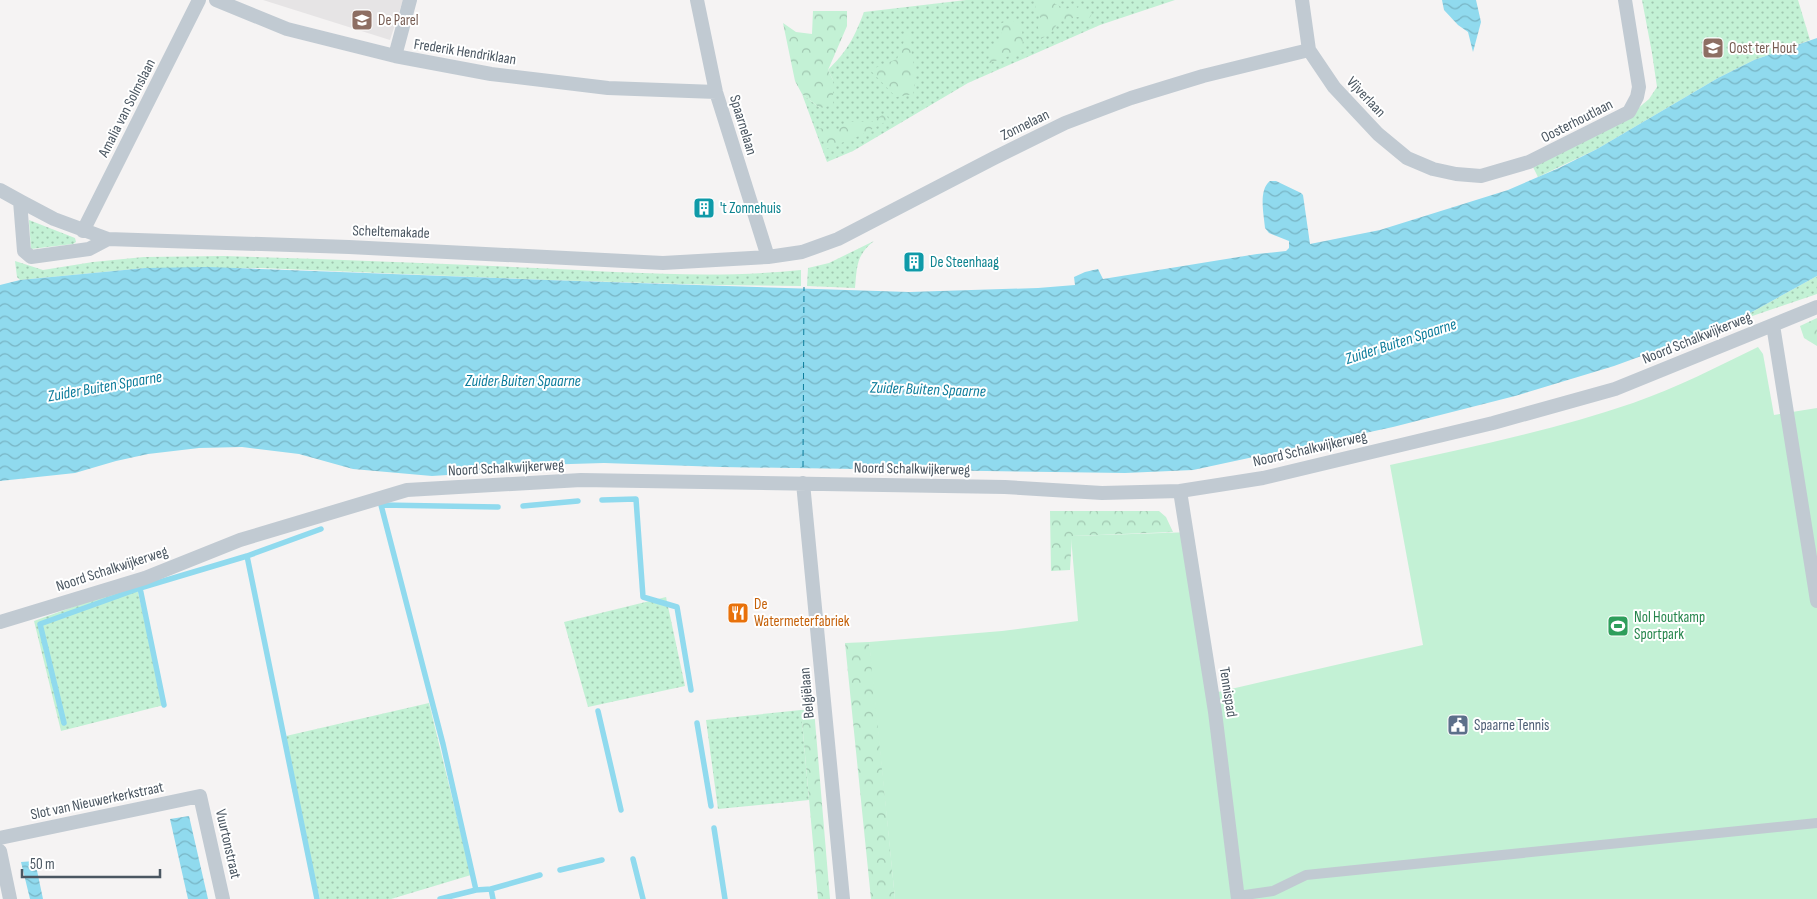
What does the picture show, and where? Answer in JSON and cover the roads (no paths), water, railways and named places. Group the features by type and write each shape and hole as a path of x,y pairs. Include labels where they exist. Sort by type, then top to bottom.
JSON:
{"street":[{"name":"Amalia van Solmslaan","path":"83,231 199,0"},
{"name":"Frederik Hendriklaan","path":"216,0 287,29 395,56 491,74 608,88 716,92"},
{"path":"395,56 410,0"},
{"name":"Spaarnelaan","path":"697,0 716,92 768,257"},
{"name":"Vijverlaan","path":"1302,0 1309,50 1334,87 1378,134 1407,158 1433,169 1456,174"},
{"name":"Oosterhoutlaan","path":"1456,174 1482,176 1529,162 1629,112 1639,87 1625,0"},
{"name":"Zonnelaan","path":"768,257 802,252 838,239 1065,123 1123,101 1203,76 1309,50"},
{"name":"Scheltemakade","path":"0,190 54,219 108,239 349,247 663,264 768,257"},
{"path":"20,201 24,251 31,257 89,249 108,239"},
{"name":"Noord Schalkwijkerweg","path":"0,622 145,578 240,540 407,490 581,480 1004,487 1102,493 1180,491 1263,478 1493,424 1615,389 1817,307"},
{"path":"1773,326 1817,601"},
{"name":"Belgiëlaan","path":"803,483 843,899"},
{"name":"Tennispad","path":"1180,491 1215,712 1238,897"},
{"name":"Slot van Nieuwerkerkstraat","path":"0,838 200,796"},
{"name":"Vuurtonstraat","path":"200,796 224,899"},
{"path":"1238,897 1273,891 1306,875 1817,822"},
{"path":"0,852 10,899"}],"water":[{"path":"1442,0 1476,0 1481,22 1473,52 1468,32 1458,25 1444,10"},
{"name":"Zuider Buiten Spaarne","path":"1817,38 1817,276 1732,323 1614,366 1515,396 1393,427 1193,470 1125,473 721,467 604,463 537,465 493,472 432,476 353,469 299,454 242,447 199,448 148,454 75,473 0,481 0,285 20,280 145,268 208,267 909,292 1075,285 1074,277 1098,269 1103,279 1286,251 1289,248 1289,241 1269,233 1265,228 1263,196 1266,185 1270,181 1276,181 1303,195 1310,244 1380,230 1508,190 1597,149 1718,78 1754,60"},
{"path":"189,816 208,899 188,899 170,819"},
{"path":"35,861 43,899 30,899 21,862"}],"waterway":[{"path":"602,500 636,499 643,597 677,607 691,690"},
{"path":"523,506 578,501"},
{"path":"493,899 491,889 476,890 443,744 381,505 498,507"},
{"path":"317,899 247,556 321,529"},
{"path":"64,723 40,624 140,588 247,556"},
{"path":"140,588 164,705"},
{"path":"598,711 621,810"},
{"path":"697,723 711,806"},
{"path":"714,828 725,899"},
{"path":"633,859 643,899"},
{"path":"560,870 602,860"},
{"path":"491,889 540,875"},
{"path":"440,899 476,890"}],"place":[{"name":"De Parel","path":"362,20"},
{"name":"Oost ter Hout","path":"1713,48"},
{"name":"'t Zonnehuis","path":"704,208"},
{"name":"De Steenhaag","path":"914,262"},
{"name":"De Watermeterfabriek","path":"738,613"},
{"name":"Nol Houtkamp Sportpark","path":"1618,626"},
{"name":"Spaarne Tennis","path":"1458,725"}]}
